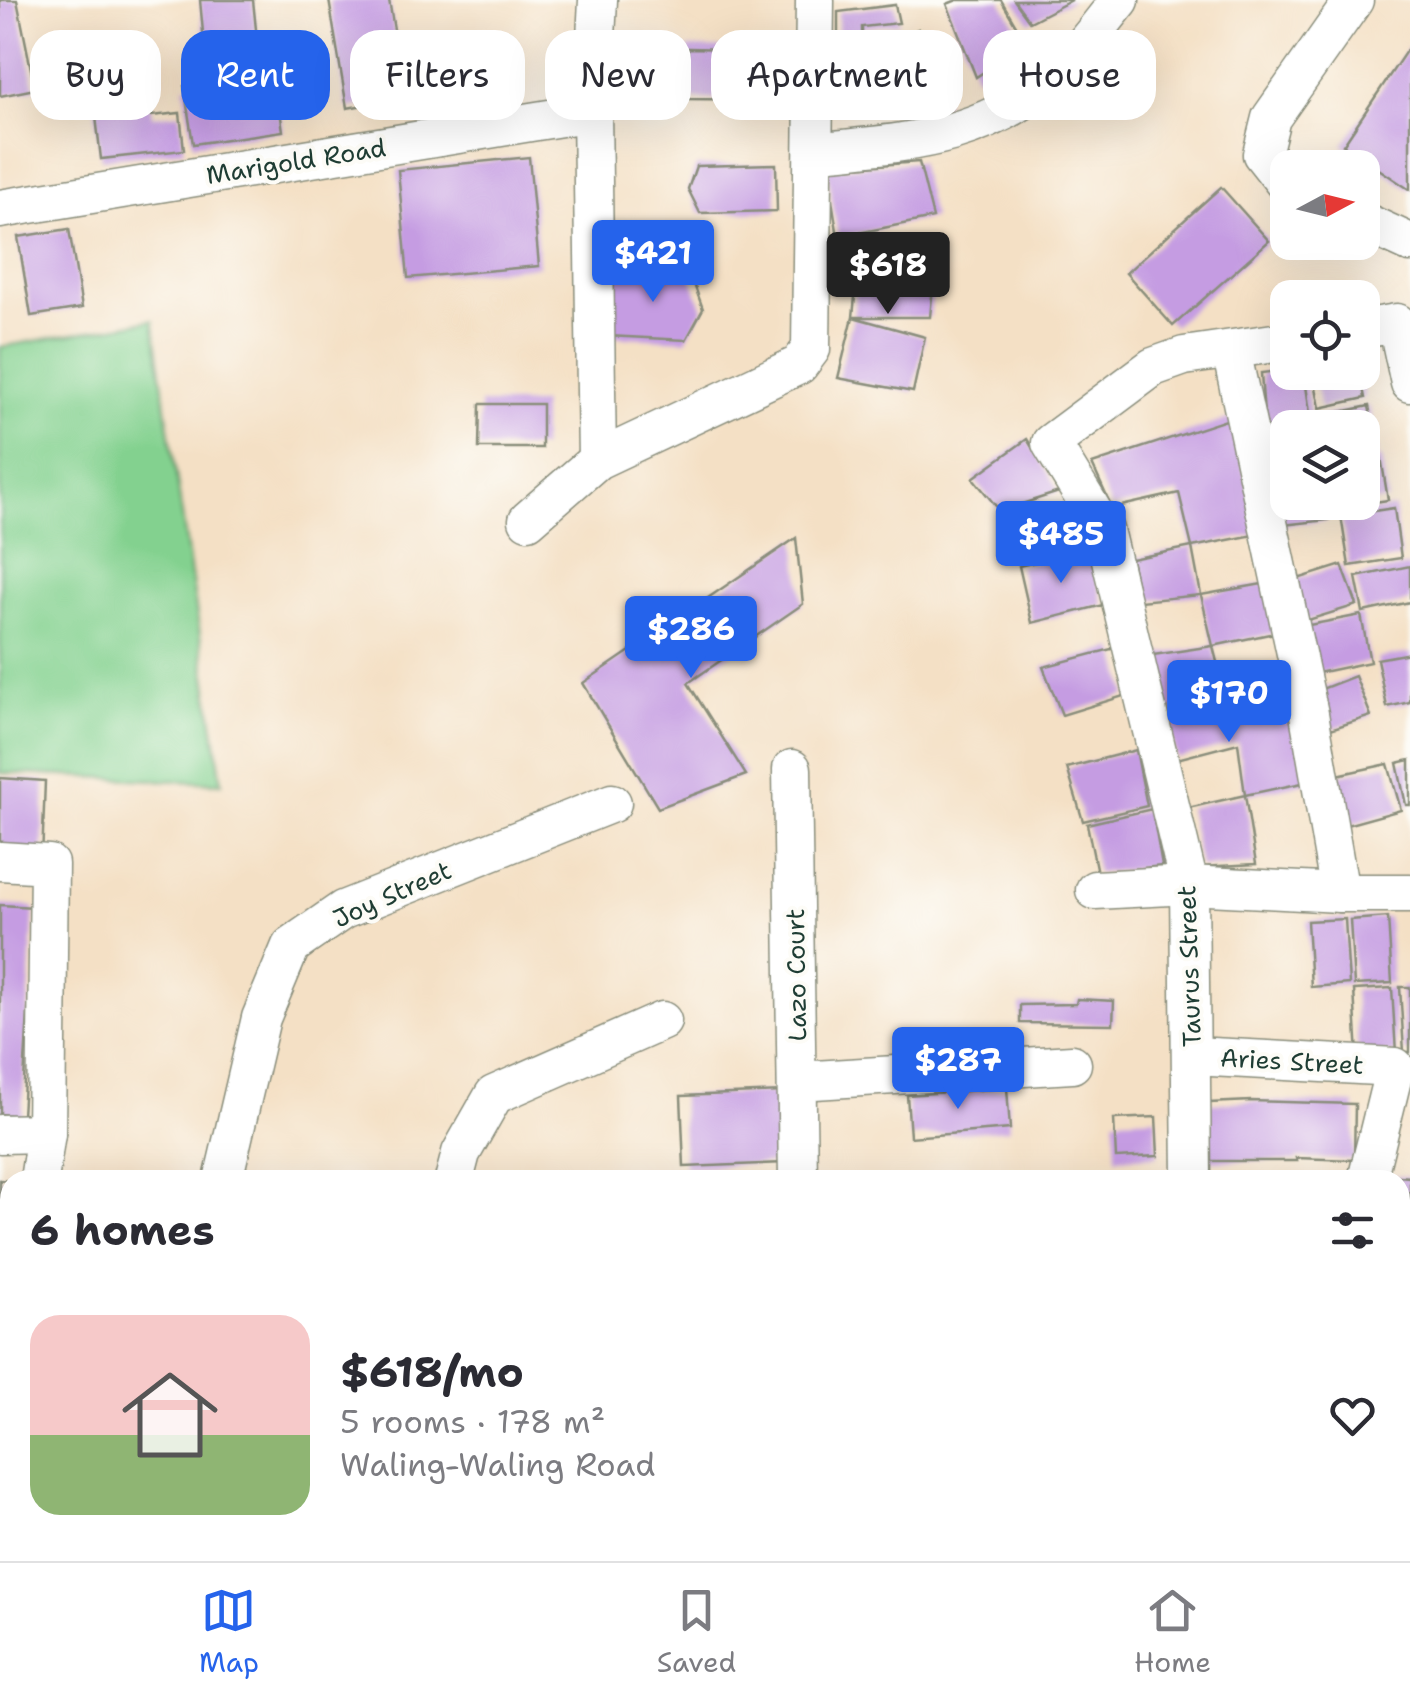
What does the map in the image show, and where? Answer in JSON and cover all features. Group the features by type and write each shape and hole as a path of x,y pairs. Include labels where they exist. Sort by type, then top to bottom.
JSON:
{"street":[{"path":"596,30 598,0"},
{"path":"528,520 597,460 799,366 811,349 815,0"},
{"path":"814,152 950,136 1012,107 1056,76 1120,0"},
{"path":"1270,164 1262,154 1272,118 1354,0"},
{"name":"Marigold Road","path":"0,209 545,120"},
{"path":"592,120 597,460"},
{"path":"1380,230 1410,243"},
{"path":"1380,325 1397,323 1410,382"},
{"path":"1270,343 1231,350 1309,714 1340,893"},
{"name":"Taurus Street","path":"1192,1170 1188,885 1104,530 1052,443 1153,367 1184,356 1231,350"},
{"name":"Lazo Court","path":"792,769 798,1170"},
{"name":"Joy Street","path":"225,1170 261,1018 291,946 343,910 612,803"},
{"path":"0,861 50,864 46,1133 40,1170"},
{"path":"1095,890 1188,885 1410,893"},
{"path":"457,1170 461,1153 494,1096 662,1020"},
{"name":"Aries Street","path":"1192,1056 1395,1066 1369,1170"},
{"path":"798,1081 1072,1064"},
{"path":"0,1134 46,1133"}],"green space":[{"path":"153,320 222,783 0,773 0,347"}],"building":[{"path":"0,0 17,0 30,64 30,90 0,96"},
{"path":"200,0 253,0 256,30 203,30"},
{"path":"329,0 389,0 394,30 350,30 347,108"},
{"path":"957,0 1001,0 1019,30 983,30 983,72 976,77 963,44 963,30 957,30 947,4"},
{"path":"1014,0 1072,0 1030,22"},
{"path":"895,5 899,23 838,30 838,12"},
{"path":"1410,45 1410,190 1380,170 1380,150 1350,150 1343,145"},
{"path":"691,48 711,48 711,99 691,99"},
{"path":"180,113 184,150 101,159 96,120 161,120 161,115"},
{"path":"189,120 281,120 283,131 193,144"},
{"path":"529,157 539,266 408,278 398,170"},
{"path":"919,162 933,218 838,237 827,169"},
{"path":"776,164 777,211 700,213 688,189 696,166"},
{"path":"1221,187 1269,241 1173,326 1126,273"},
{"path":"69,229 82,308 31,316 18,237"},
{"path":"860,245 936,254 930,317 853,317"},
{"path":"610,270 690,273 703,309 686,340 608,336"},
{"path":"853,317 925,337 913,392 838,378"},
{"path":"1270,372 1270,390 1307,390 1310,410 1270,410 1270,428 1265,429 1261,373"},
{"path":"1316,390 1363,390 1365,398 1320,408"},
{"path":"480,404 542,404 542,448 479,448"},
{"path":"1232,418 1259,534 1192,547 1179,493 1112,508 1092,464"},
{"path":"1027,439 1059,492 1000,511 973,478"},
{"path":"1380,457 1388,500 1380,501"},
{"path":"1394,508 1401,558 1349,566 1342,520 1380,520 1380,510"},
{"path":"1282,520 1328,520 1282,525"},
{"path":"796,538 803,604 688,683 746,775 658,808 583,683"},
{"path":"1192,547 1201,595 1140,601 1131,559"},
{"path":"1090,549 1103,605 1032,623 1019,566"},
{"path":"1342,565 1357,605 1305,621 1291,581"},
{"path":"1410,566 1410,602 1363,612 1356,577"},
{"path":"1268,583 1279,632 1213,646 1201,595"},
{"path":"1361,615 1370,662 1313,674 1304,626"},
{"path":"1213,646 1225,694 1287,679 1307,782 1245,795 1238,743 1177,759 1153,655"},
{"path":"1115,648 1127,695 1062,715 1043,667"},
{"path":"1410,653 1410,702 1387,707 1377,659"},
{"path":"1355,676 1371,716 1324,731 1319,690"},
{"path":"1136,750 1147,806 1083,821 1067,768"},
{"path":"1410,760 1410,805 1406,805 1397,763"},
{"path":"1388,764 1401,810 1343,826 1328,777"},
{"path":"0,778 45,781 42,859 0,857"},
{"path":"1245,795 1256,864 1200,867 1188,808"},
{"path":"1152,809 1162,866 1097,873 1087,824"},
{"path":"0,905 34,907 22,1116 0,1114"},
{"path":"1388,917 1392,983 1354,985 1350,920"},
{"path":"1345,919 1349,984 1311,987 1307,921"},
{"path":"1400,987 1410,987 1410,1052 1404,1052"},
{"path":"1392,988 1396,1053 1358,1056 1354,990"},
{"path":"1077,999 1114,1001 1113,1024 1020,1023 1020,1005 1076,1004"},
{"path":"1007,1088 1010,1129 910,1137 907,1095"},
{"path":"783,1092 786,1163 684,1167 681,1096"},
{"path":"1209,1103 1355,1104 1354,1160 1208,1161"},
{"path":"1156,1117 1158,1156 1116,1158 1114,1119"}]}
